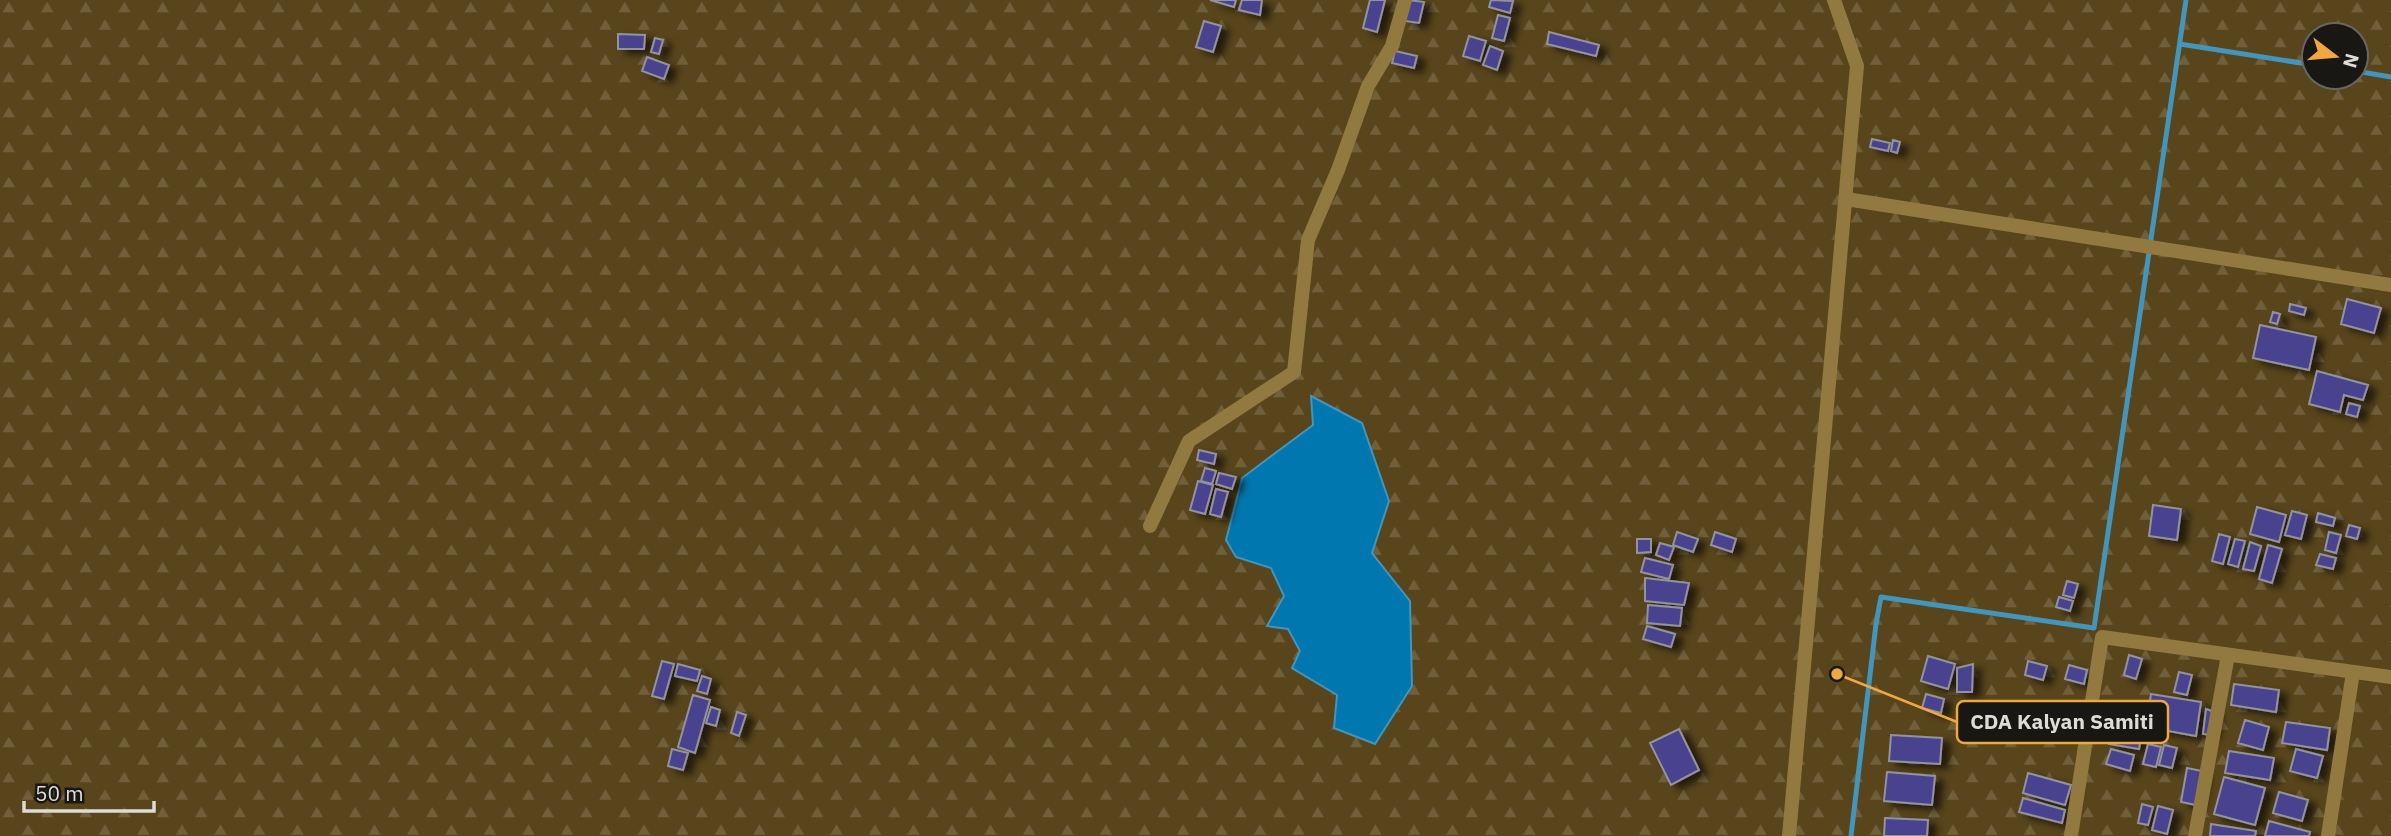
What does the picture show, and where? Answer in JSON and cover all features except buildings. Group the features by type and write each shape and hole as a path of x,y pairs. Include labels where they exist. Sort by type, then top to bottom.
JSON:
{"street":[{"path":"1150,526 1189,441 1294,372 1308,240 1338,170 1368,86 1392,46 1405,0"},
{"path":"1790,836 1857,66 1834,0"},
{"path":"1846,199 2391,285"},
{"path":"2071,836 2102,637 2391,677"},
{"path":"2195,836 2228,655"},
{"path":"2328,836 2353,672"}],"green space":[{"path":"0,0 2391,0 2391,836 0,836"}],"water":[{"path":"1311,396 1362,423 1389,501 1372,553 1410,601 1412,686 1375,744 1334,728 1337,695 1292,668 1300,651 1288,629 1267,626 1284,596 1271,568 1236,557 1226,540 1242,478 1313,425"}],"waterway":[{"path":"1851,836 1881,597 2094,628 2186,0"},
{"path":"2180,44 2300,63"},
{"path":"2370,73 2391,77"}],"place":[{"name":"CDA Kalyan Samiti","path":"1837,674"}]}
